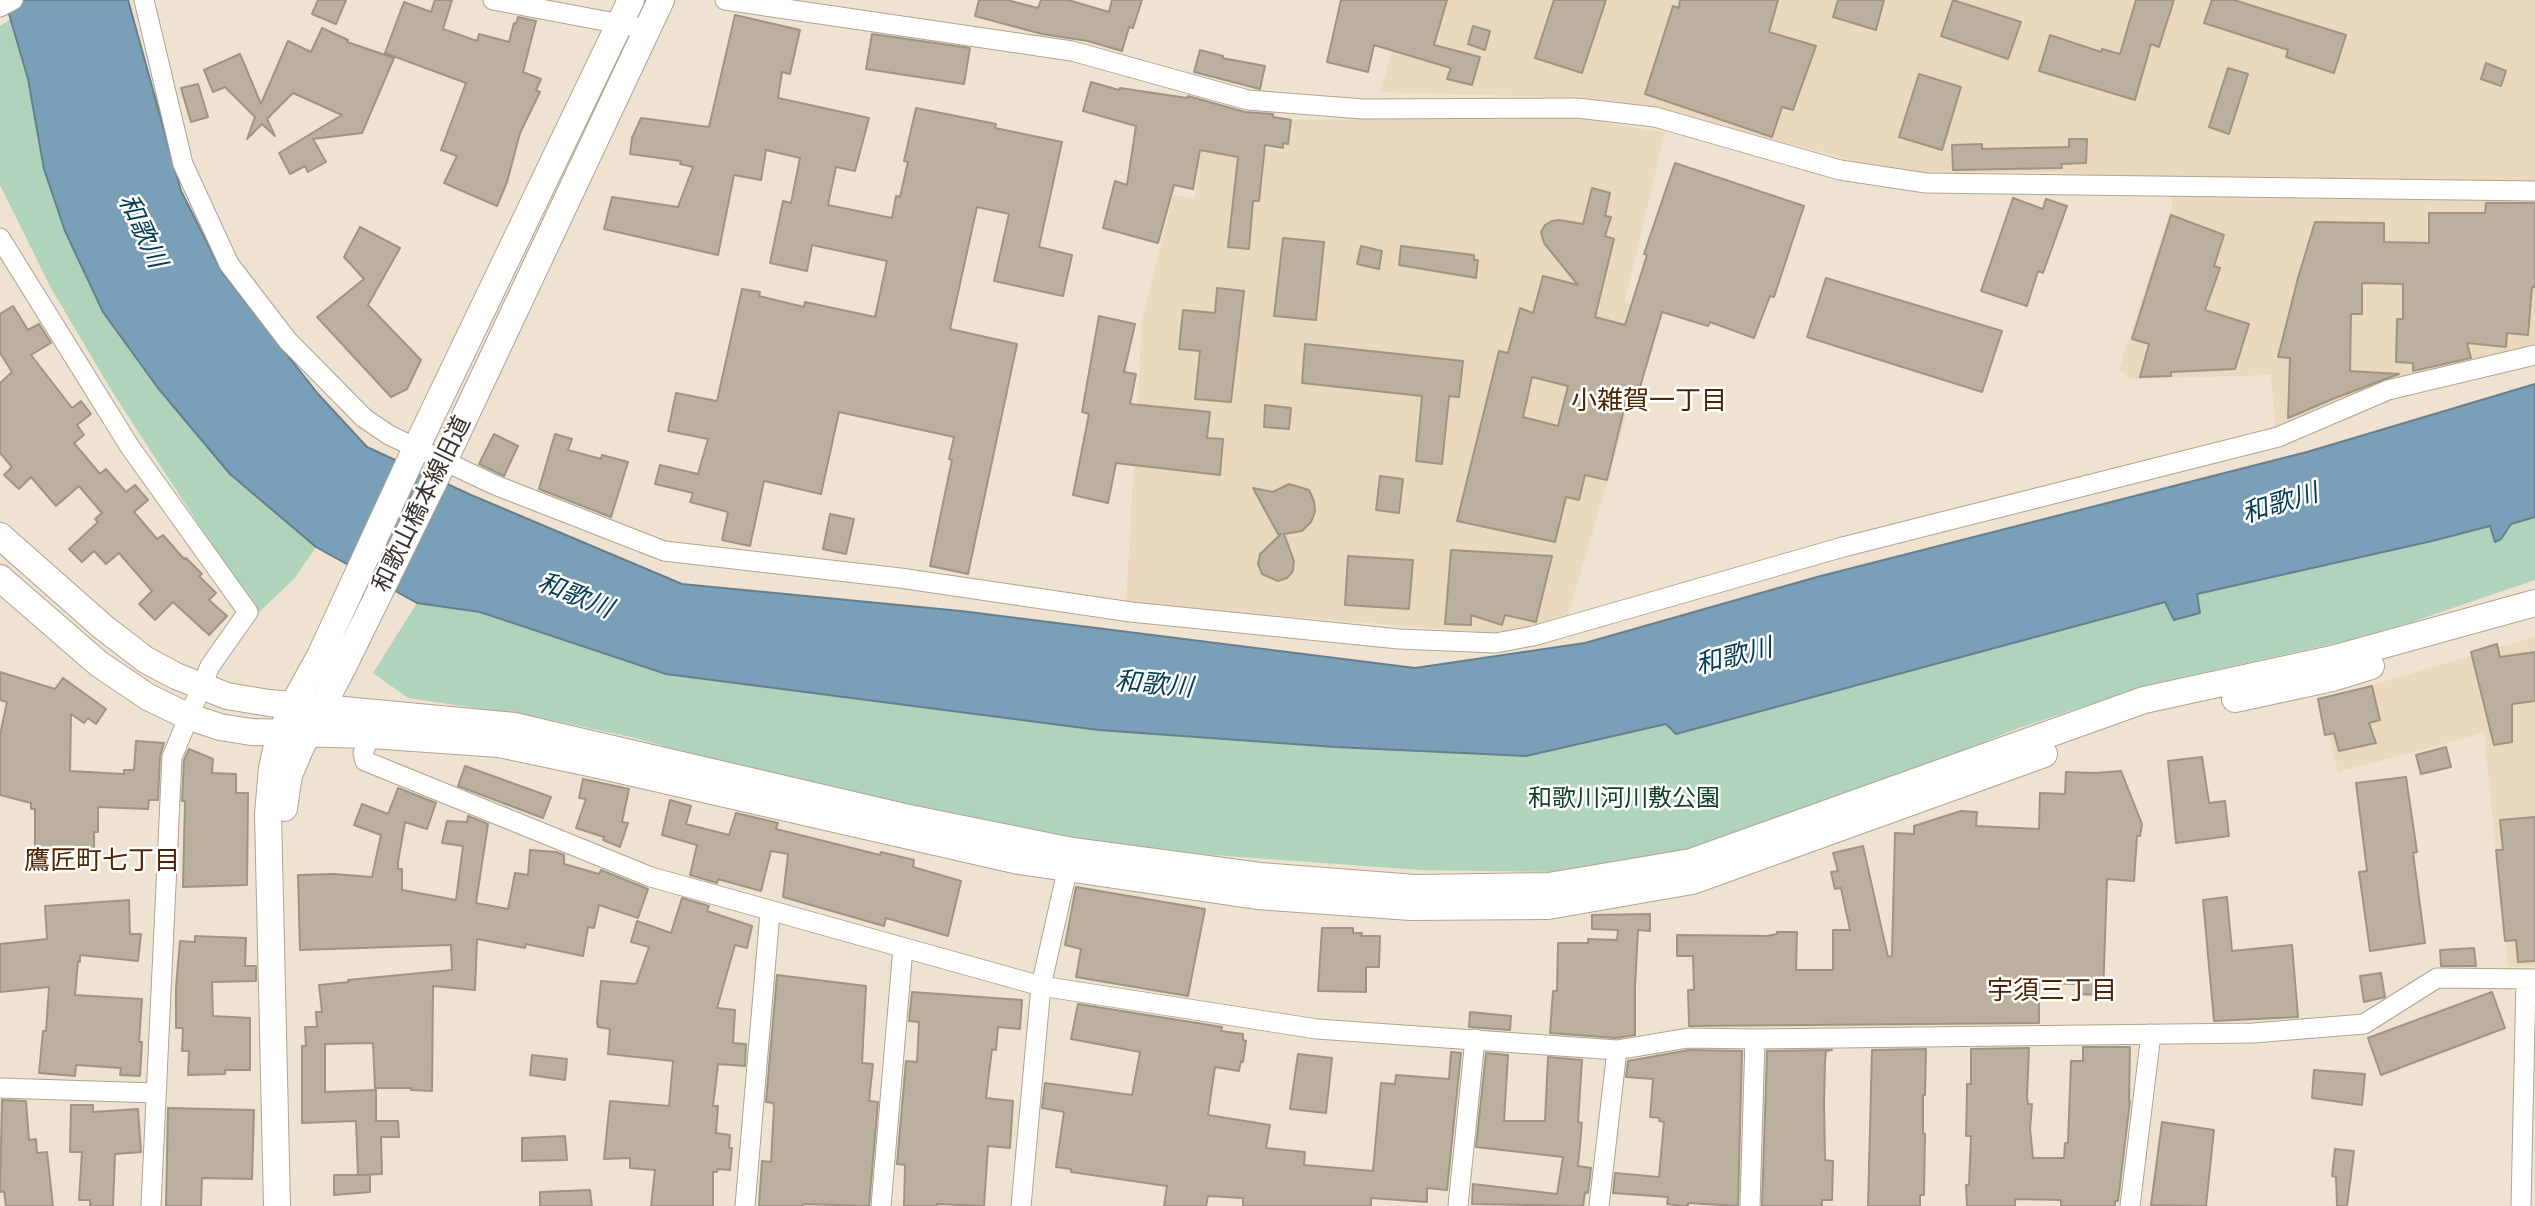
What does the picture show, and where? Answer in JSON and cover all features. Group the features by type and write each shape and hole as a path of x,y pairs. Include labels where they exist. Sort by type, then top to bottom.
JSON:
{"street":[{"path":"0,7 13,0"},
{"path":"144,0 183,164 229,264 288,341 364,418 414,453 441,466 664,551 900,578 1131,612 1399,639 1496,643 1533,636 1843,547 2278,437 2388,390 2535,355"},
{"path":"492,0 647,29"},
{"name":"和歌山橋本線旧道","path":"274,1030 283,813 289,775 320,708 331,662 414,453 631,0"},
{"name":"和歌山橋本線旧道","path":"277,1206 268,814 272,768 281,733 293,705 331,662 441,466 661,0"},
{"path":"725,0 1072,51 1248,100 1363,109 1577,108 1655,117 1840,170 1926,183 2535,191"},
{"path":"0,238 131,447 248,612 210,666 172,757 150,1206"},
{"path":"3,547 146,660 227,695 320,708 514,726 904,817 1070,861 1256,896 1411,907 1548,906 1692,881 2144,718 2332,678 2535,618"},
{"path":"0,578 99,664 148,697 187,716 220,727 281,733 371,735 499,744 938,844 1070,861 1415,888 1549,886 1691,862 2144,700 2332,659 2535,603"},
{"path":"371,735 363,753 365,761 651,877 1041,986 1317,1029 1617,1050 1688,1038 2253,1033 2364,1024 2437,978 2531,979 2521,1206"},
{"path":"1021,1206 1041,986 1070,861"},
{"path":"744,1206 770,912"},
{"path":"881,1206 903,948"},
{"path":"2130,1206 2151,1034"},
{"path":"1458,1206 1475,1039"},
{"path":"1750,1206 1755,1039"},
{"path":"1599,1206 1617,1050"},
{"path":"2525,1074 2535,1111"},
{"path":"0,1088 156,1093"}],"shaded area":[{"path":"1407,0 2535,0 2535,349 2276,433 2271,375 2131,379 2119,369 2172,206 2172,182 2060,172 1914,173 1876,168 1628,103 1591,98 1380,92"},
{"path":"1566,117 1665,132 1625,302 1657,311 1567,619 1509,634 1126,604 1142,322 1173,195 1195,199 1202,136 1282,151 1286,120"},
{"path":"2535,637 2535,967 2508,967 2484,733 2338,772 2321,700"}],"green space":[{"path":"11,19 28,79 44,170 65,231 103,312 158,388 227,471 316,547 294,579 257,614 113,393 51,288 0,185 0,26"},
{"name":"和歌川河川敷公園","path":"2535,517 2535,580 2350,640 2148,685 2016,729 1950,756 1696,846 1634,863 1555,872 1419,870 1145,850 1002,827 976,818 722,763 635,738 542,718 408,698 373,673 417,603 480,612 666,674 1099,730 1335,747 1526,756 1667,724 1676,734 2165,602 2174,620 2199,613 2196,594 2490,526 2496,542 2511,524"}],"water":[{"name":"和歌川","path":"5,0 128,0 181,191 222,272 318,394 367,447 471,495 682,584 961,611 1415,668 1585,643 1817,577 2307,452 2535,384 2535,517 2511,524 2501,539 2495,542 2490,526 2197,594 2200,613 2174,620 2165,602 1676,734 1666,724 1526,756 1335,747 1099,730 666,674 480,612 417,603 316,547 230,474 158,388 103,312 65,231 44,169 28,79"}],"building":[{"path":"318,0 346,0 336,24 312,14"},
{"path":"435,0 452,0 443,29 477,41 479,34 509,42 518,17 536,21 523,72 541,79 536,90 540,92 520,133 507,182 497,206 444,183 457,156 441,150 466,83 385,53 404,2 431,12"},
{"path":"979,0 1007,0 1038,8 1041,0 1068,0 1109,12 1112,0 1142,0 1133,28 1129,27 1122,51 975,16"},
{"path":"1341,0 1447,0 1434,45 1480,57 1472,85 1447,79 1451,68 1374,45 1368,72 1327,62"},
{"path":"1554,0 1606,0 1582,73 1535,58"},
{"path":"1680,0 1778,0 1769,32 1816,46 1793,110 1782,107 1772,137 1645,94 1673,6 1679,8"},
{"path":"1838,0 1884,0 1876,30 1833,17"},
{"path":"1953,0 2021,22 2008,59 1941,36"},
{"path":"2136,0 2174,0 2159,47 2151,44 2135,100 2039,71 2050,35 2101,52 2102,49 2120,54"},
{"path":"2212,0 2234,0 2346,35 2334,73 2286,57 2288,50 2204,23"},
{"path":"735,15 800,30 790,74 782,72 778,98 869,118 855,171 836,167 828,205 892,218 896,196 900,197 908,162 904,161 916,108 996,124 995,128 1062,142 1039,247 1072,255 1063,296 994,281 1009,214 977,207 950,329 1017,344 968,574 930,566 952,460 949,459 954,437 839,412 821,494 764,481 750,546 722,540 728,512 690,502 693,493 655,484 660,465 698,474 708,439 668,431 676,393 717,401 742,289 760,292 759,296 804,307 805,302 875,317 887,261 812,245 807,271 770,263 783,201 791,203 800,158 766,150 761,180 734,175 718,255 604,229 612,197 678,207 693,167 680,164 681,161 630,154 632,138 641,118 709,127"},
{"path":"1473,26 1490,31 1485,50 1468,44"},
{"path":"322,28 348,40 347,42 394,58 362,133 313,139 326,162 308,172 305,166 290,174 279,153 342,115 293,93 267,119 275,136 262,124 247,139 255,117 225,87 213,92 204,70 240,54 261,104 288,41 311,52"},
{"path":"872,34 970,48 964,84 866,69"},
{"path":"1200,50 1223,56 1222,58 1265,66 1260,89 1194,72"},
{"path":"2486,63 2506,71 2501,86 2481,79"},
{"path":"2228,68 2248,74 2229,134 2209,127"},
{"path":"1919,74 1961,87 1942,150 1899,137"},
{"path":"1091,82 1119,90 1188,96 1245,112 1273,114 1273,117 1291,120 1288,144 1283,143 1283,148 1265,145 1259,201 1253,201 1249,249 1228,247 1238,157 1200,150 1193,189 1174,185 1158,243 1103,228 1115,181 1127,185 1136,126 1083,111"},
{"path":"198,84 208,117 191,122 181,88"},
{"path":"2069,139 2087,139 2086,163 2061,164 2062,168 1953,170 1952,145 1982,144 1982,149 2069,147"},
{"path":"1675,163 1804,206 1774,297 1770,296 1754,338 1710,322 1708,326 1662,312 1635,404 1626,401 1607,480 1585,475 1579,500 1566,497 1555,542 1457,521 1499,351 1508,353 1520,308 1533,313 1543,276 1578,285 1544,243 1541,232 1545,225 1559,220 1583,224 1592,188 1610,193 1605,216 1611,217 1605,236 1614,239 1595,317 1625,325 1647,255 1644,254","holes":["1532,377 1568,386 1558,426 1523,417"]},
{"path":"2013,198 2043,209 2046,199 2067,206 2043,273 2038,271 2027,306 1981,291"},
{"path":"2486,203 2535,203 2535,287 2532,287 2528,335 2507,333 2506,347 2467,343 2471,358 2413,371 2413,363 2396,362 2397,319 2403,319 2403,284 2362,283 2362,314 2351,314 2350,371 2399,374 2288,418 2290,358 2278,357 2315,222 2384,223 2384,242 2429,243 2429,213 2485,213"},
{"path":"2171,215 2224,235 2214,266 2220,268 2205,310 2249,324 2235,369 2171,372 2171,376 2140,377 2149,344 2132,339"},
{"path":"360,227 400,248 368,305 421,360 407,389 391,397 317,317 364,279 344,257"},
{"path":"1283,238 1324,242 1316,320 1274,316"},
{"path":"1361,246 1382,251 1379,269 1357,264"},
{"path":"1401,246 1474,255 1474,260 1478,260 1476,278 1399,265"},
{"path":"1826,278 2002,331 1982,392 1807,337"},
{"path":"1217,288 1244,291 1231,402 1195,399 1200,351 1179,349 1183,310 1215,313"},
{"path":"13,306 28,330 39,324 51,343 31,355 72,408 81,401 91,414 77,425 84,435 74,443 100,474 106,469 126,492 135,485 148,500 134,512 157,539 163,535 184,559 202,574 199,576 216,593 209,600 227,616 209,635 173,602 155,620 139,604 152,591 119,553 106,564 94,551 82,562 69,549 98,522 95,519 102,513 79,486 56,506 31,477 19,489 4,475 12,467 0,453 0,383 12,372 0,353 0,314"},
{"path":"1099,316 1135,324 1124,372 1136,374 1130,404 1210,412 1207,438 1223,439 1220,475 1116,463 1108,503 1073,495 1089,414 1082,412"},
{"path":"1305,344 1463,361 1459,397 1449,396 1442,464 1416,461 1422,396 1302,383"},
{"path":"1265,405 1291,408 1289,429 1264,427"},
{"path":"494,434 518,446 504,476 479,464"},
{"path":"555,434 572,439 568,450 601,459 602,455 628,462 611,517 539,489"},
{"path":"1380,476 1403,479 1399,513 1376,510"},
{"path":"1289,484 1309,490 1315,512 1311,522 1302,531 1284,534 1294,561 1293,571 1287,578 1278,581 1262,574 1258,564 1260,554 1281,534 1278,534 1253,488 1273,492"},
{"path":"830,514 854,519 846,554 823,549"},
{"path":"1451,550 1552,556 1536,622 1505,615 1502,625 1471,615 1471,625 1445,624"},
{"path":"1348,556 1413,560 1409,609 1345,605"},
{"path":"2497,644 2500,657 2535,652 2535,701 2512,704 2512,742 2494,745 2471,652"},
{"path":"0,672 55,689 63,678 106,709 96,724 88,718 84,723 71,714 70,771 124,774 124,770 134,770 136,741 164,743 160,756 158,800 149,800 148,809 98,807 98,832 94,832 94,849 35,847 35,809 31,809 31,803 0,795 0,735 7,702 0,700"},
{"path":"2372,686 2380,720 2369,723 2376,743 2339,751 2334,733 2325,735 2318,699"},
{"path":"2446,747 2451,767 2421,774 2416,755"},
{"path":"189,749 213,759 212,773 236,774 236,793 248,793 247,885 183,887 185,801 182,801 184,760"},
{"path":"2202,757 2209,803 2225,801 2229,836 2176,843 2168,761"},
{"path":"465,766 551,797 543,818 458,786"},
{"path":"2121,771 2142,824 2140,836 2137,836 2134,881 2107,879 2103,995 2077,994 2077,984 2039,983 2039,1023 1689,1026 1688,990 1694,990 1693,956 1677,956 1677,935 1767,936 1777,932 1797,932 1796,970 1833,970 1833,930 1850,930 1841,888 1835,889 1831,872 1838,871 1833,853 1863,846 1888,957 1892,956 1895,833 1914,834 1914,826 1961,811 1977,812 1976,826 2039,829 2040,793 2065,794 2066,772"},
{"path":"2406,777 2417,852 2413,853 2425,943 2370,951 2359,872 2367,871 2356,783"},
{"path":"583,779 629,789 622,822 628,823 620,847 603,840 604,837 576,828 586,799 579,798"},
{"path":"398,788 436,803 427,829 405,822 398,862 398,869 402,869 402,890 456,900 463,846 442,843 447,821 467,822 468,816 488,824 476,903 508,909 515,873 528,875 530,850 556,852 564,855 564,864 599,874 601,870 648,889 638,918 599,905 594,928 588,927 583,956 526,944 525,948 477,939 475,990 433,986 432,1091 375,1088 373,1043 325,1044 325,1092 376,1090 376,1121 398,1121 399,1137 381,1137 382,1174 358,1175 356,1121 302,1123 302,1046 306,1046 305,1027 317,1027 316,1012 322,1012 319,985 452,970 451,945 300,950 298,875 372,877 381,835 354,825 362,804 388,814"},
{"path":"670,800 691,806 686,824 729,835 736,813 778,823 776,829 880,855 881,852 914,860 913,867 961,881 948,936 886,918 884,926 783,897 788,854 771,851 761,891 718,879 717,883 690,875 697,845 662,835"},
{"path":"2535,817 2535,961 2518,962 2516,940 2505,941 2496,850 2503,850 2500,820"},
{"path":"1076,887 1205,909 1188,996 1076,977 1081,949 1065,945"},
{"path":"2227,897 2232,951 2292,945 2298,1017 2214,1021 2203,900"},
{"path":"682,898 709,906 707,911 752,926 747,948 735,945 717,1008 735,1010 733,1043 746,1044 745,1066 718,1064 713,1106 718,1106 716,1133 730,1135 729,1148 732,1148 730,1170 718,1169 713,1172 713,1206 651,1206 655,1170 630,1168 630,1158 604,1159 610,1101 669,1106 673,1061 608,1054 610,1029 598,1027 597,1022 601,981 636,984 649,947 631,942 637,921 671,933"},
{"path":"129,900 130,934 141,934 138,961 80,955 75,995 142,999 140,1076 120,1075 121,1068 76,1065 75,1076 39,1073 43,1031 46,1031 49,987 0,992 0,944 47,939 45,906"},
{"path":"1650,914 1650,931 1638,930 1635,1035 1616,1038 1550,1033 1553,991 1557,991 1558,943 1588,943 1588,939 1617,940 1618,930 1592,929 1592,915"},
{"path":"1322,928 1353,928 1353,933 1362,933 1361,936 1380,936 1379,967 1366,967 1366,992 1318,991"},
{"path":"195,936 246,938 245,966 256,966 256,981 212,982 213,1016 250,1018 250,1070 188,1075 189,1051 182,1051 183,1028 176,1028 176,987 180,941 195,942"},
{"path":"2474,948 2476,966 2441,966 2440,950"},
{"path":"2381,973 2385,997 2364,1002 2360,976"},
{"path":"777,975 866,986 862,1063 873,1064 869,1101 878,1102 869,1206 759,1206 762,1161 771,1162 774,1107 773,1103 766,1102"},
{"path":"912,992 1022,1000 1020,1029 998,1027 996,1050 992,1049 986,1098 1013,1101 1010,1148 988,1146 984,1206 904,1206 905,1165 897,1164 906,1061 917,1062 919,1022 909,1021"},
{"path":"2492,992 2505,1028 2381,1075 2368,1038"},
{"path":"1078,1004 1222,1027 1221,1031 1243,1034 1243,1040 1246,1041 1239,1071 1215,1067 1208,1115 1270,1125 1266,1148 1305,1152 1304,1165 1373,1171 1381,1083 1395,1084 1396,1075 1449,1079 1451,1052 1461,1053 1447,1190 1427,1188 1427,1202 1371,1198 1371,1206 1243,1206 1243,1198 1208,1196 1206,1206 1164,1206 1167,1186 1071,1172 1071,1169 1056,1167 1064,1112 1042,1108 1045,1083 1132,1095 1140,1052 1071,1039"},
{"path":"1470,1012 1511,1016 1510,1030 1469,1027"},
{"path":"2083,1047 2130,1047 2130,1101 2118,1201 2115,1201 2115,1206 2061,1206 2061,1200 2015,1199 2015,1206 1967,1206 1966,1185 1969,1185 1971,1136 1966,1136 1967,1084 1971,1084 1971,1049 2029,1048 2027,1097 2028,1104 2032,1104 2030,1129 2033,1158 2064,1158 2065,1143 2068,1143 2071,1061 2083,1061"},
{"path":"1926,1049 1923,1095 1924,1195 1920,1195 1920,1206 1868,1206 1872,1050"},
{"path":"1689,1050 1742,1051 1738,1206 1688,1203 1688,1206 1683,1206 1667,1204 1668,1197 1613,1193 1615,1173 1659,1177 1664,1122 1659,1121 1660,1118 1650,1117 1653,1079 1626,1077 1628,1061"},
{"path":"1832,1050 1826,1051 1824,1103 1825,1160 1833,1161 1832,1200 1822,1200 1822,1206 1762,1206 1767,1051"},
{"path":"1486,1053 1508,1055 1504,1121 1545,1121 1548,1057 1582,1060 1578,1122 1582,1123 1578,1166 1591,1168 1588,1193 1585,1192 1583,1206 1472,1204 1473,1184 1557,1194 1563,1157 1476,1147"},
{"path":"1298,1054 1332,1058 1326,1113 1290,1109"},
{"path":"532,1055 567,1059 565,1080 530,1075"},
{"path":"2314,1070 2365,1074 2362,1105 2312,1098"},
{"path":"2,1100 26,1101 29,1140 36,1139 37,1153 47,1152 53,1206 6,1206 4,1191 0,1192"},
{"path":"71,1105 93,1105 93,1112 138,1109 141,1152 115,1154 113,1206 90,1206 90,1200 79,1200 82,1152 70,1152"},
{"path":"168,1108 254,1110 252,1179 202,1178 201,1206 166,1206"},
{"path":"2162,1122 2214,1130 2206,1206 2151,1205"},
{"path":"565,1136 567,1160 522,1161 522,1138"},
{"path":"2335,1149 2354,1151 2347,1206 2337,1206 2336,1177 2332,1176"},
{"path":"334,1175 370,1175 370,1192 334,1195"},
{"path":"590,1190 592,1206 540,1206 540,1192"}],"district":[{"name":"小雑賀一丁目","path":"1649,401"},
{"name":"鷹匠町七丁目","path":"102,861"},
{"name":"宇須三丁目","path":"2052,991"}]}
